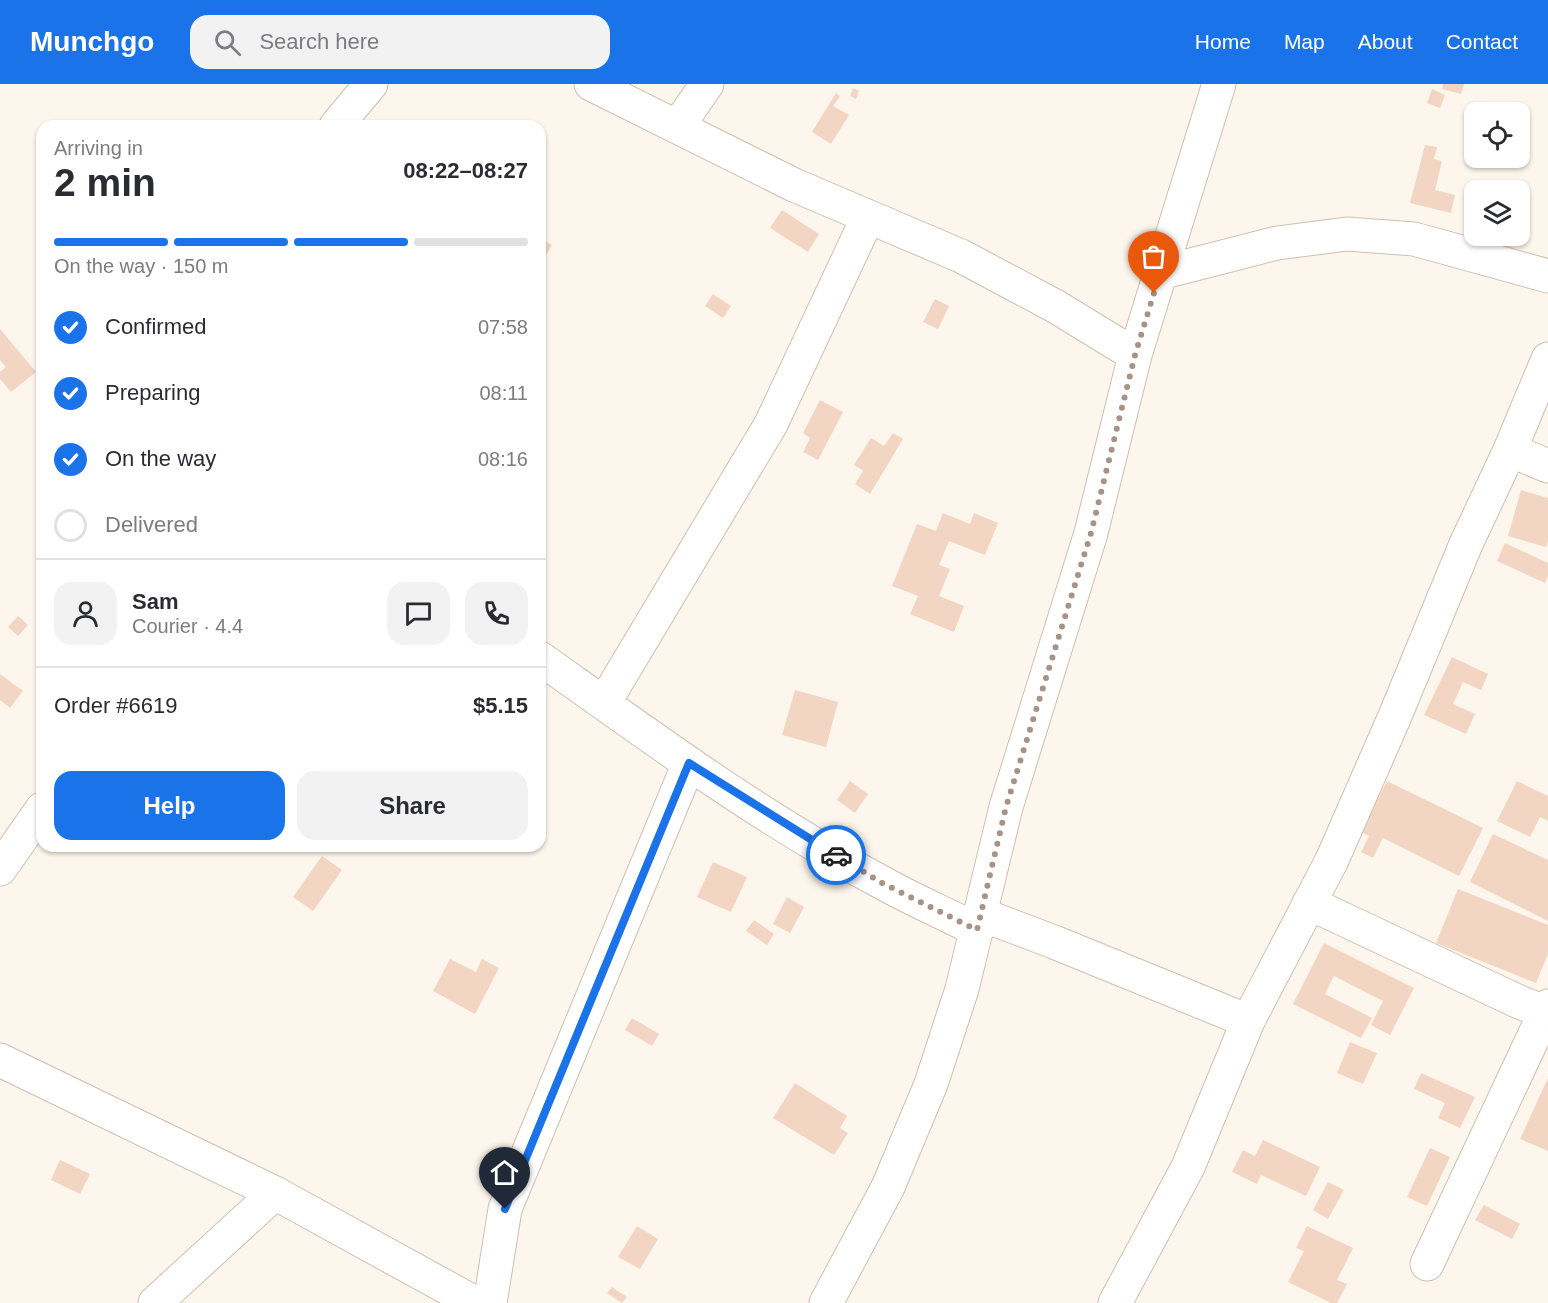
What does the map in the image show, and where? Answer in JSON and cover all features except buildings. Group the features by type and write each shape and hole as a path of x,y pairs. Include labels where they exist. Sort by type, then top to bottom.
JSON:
{"street":[{"path":"341,120 371,84"},
{"path":"591,84 794,185 971,262 1055,306 1135,355"},
{"path":"678,126 707,84"},
{"path":"826,1303 888,1186 931,1084 962,989 1006,807 1091,533 1135,355 1219,84"},
{"path":"604,703 771,424 868,217"},
{"path":"1160,273 1277,243 1347,234 1414,239 1548,276"},
{"path":"1115,1303 1188,1167 1248,1022 1332,860 1466,544 1510,450 1548,359"},
{"path":"1510,450 1548,466"},
{"path":"546,662 689,763 786,826 882,883 979,922 1054,942 1248,1022"},
{"path":"490,1303 505,1209 689,763"},
{"path":"0,868 36,817"},
{"path":"1309,903 1516,1001 1546,1009 1427,1264"},
{"path":"0,1060 275,1193 475,1303"},
{"path":"155,1303 275,1193"}],"way so far":[{"path":"836,855 882,883 977,930 1006,807 1091,533 1135,355 1154,293"}],"route":[{"path":"505,1209 689,763 786,826 836,855"}]}
